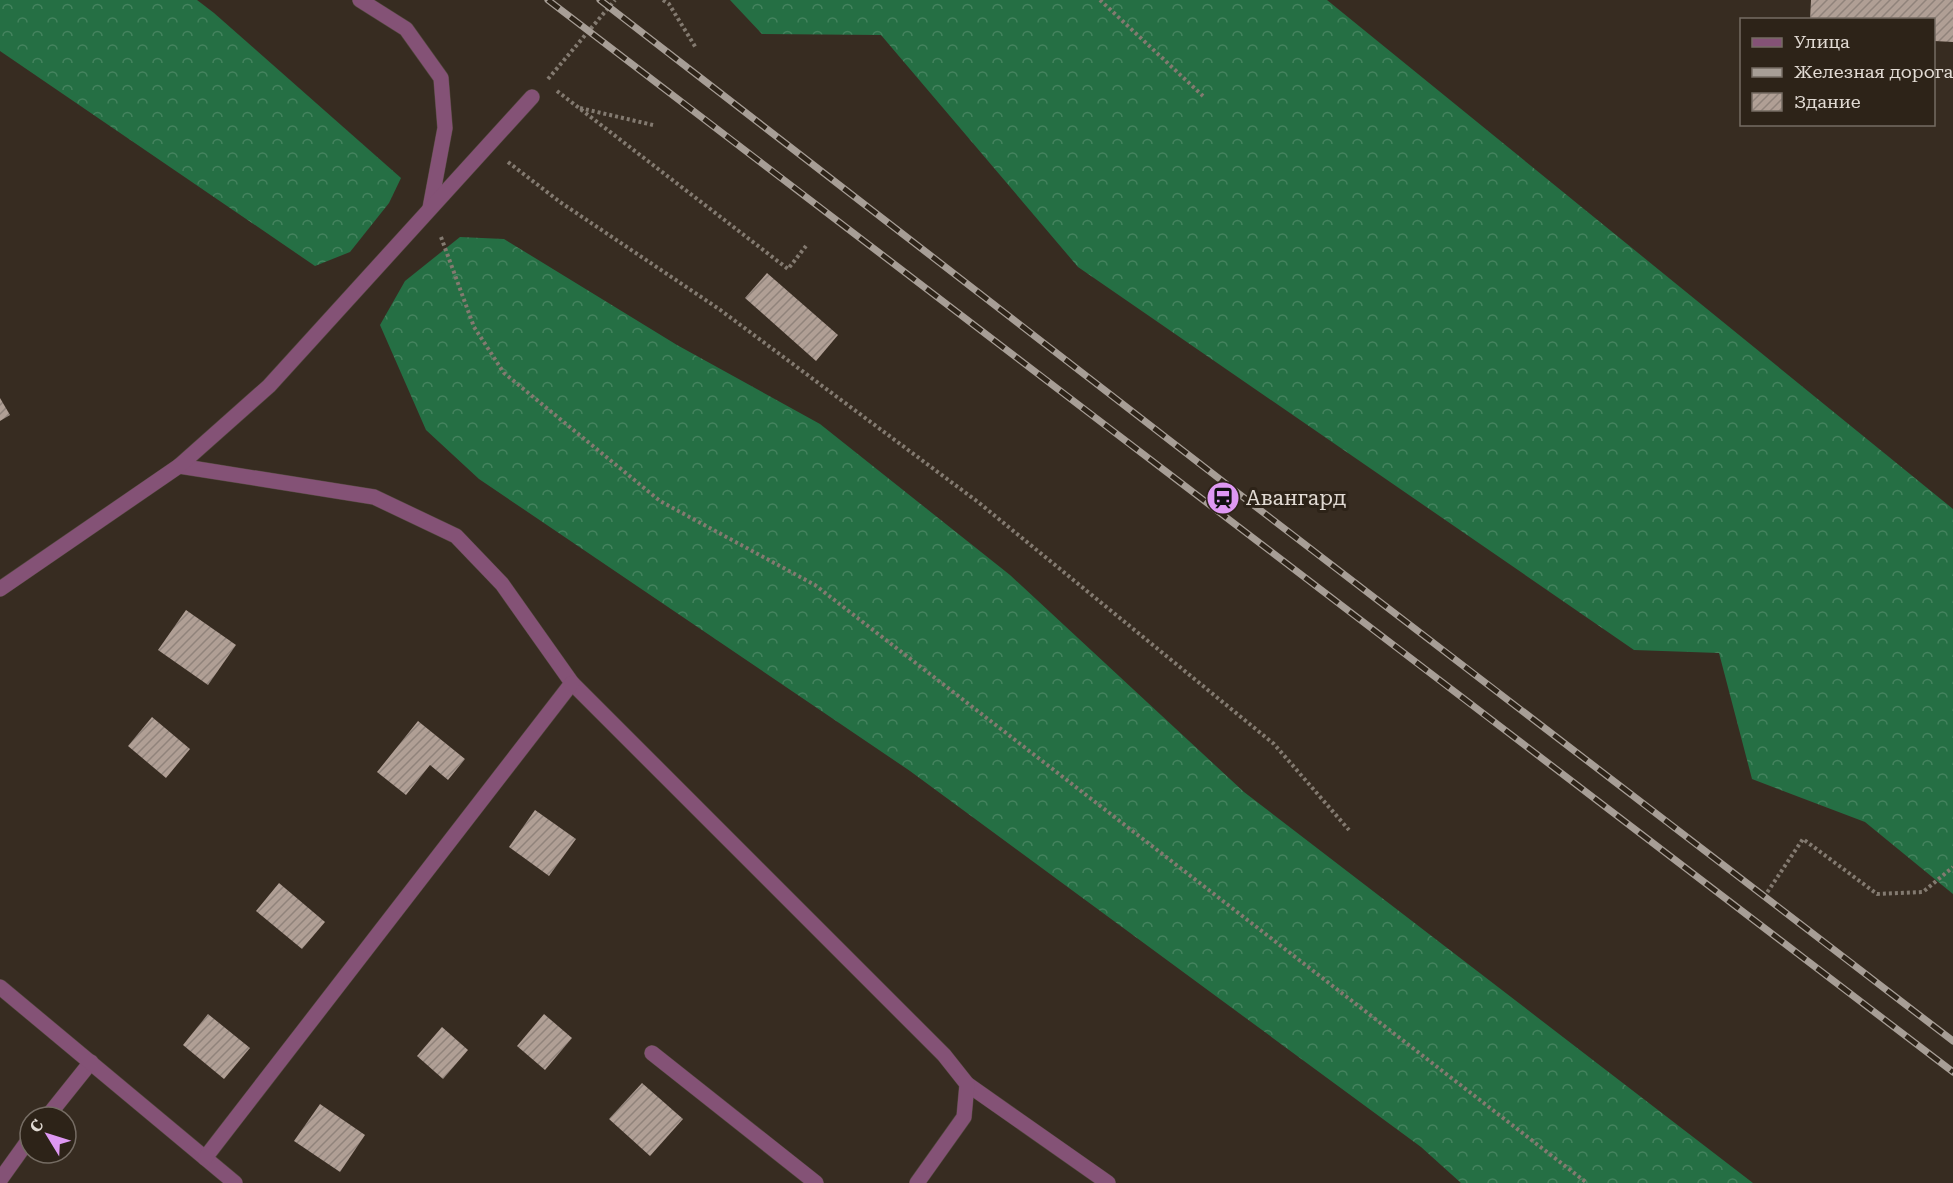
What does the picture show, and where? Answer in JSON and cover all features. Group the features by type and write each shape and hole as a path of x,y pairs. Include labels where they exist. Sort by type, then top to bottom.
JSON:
{"street":[{"path":"360,0 406,29 441,78 445,128 430,208"},
{"path":"0,589 180,466 269,386 532,97"},
{"path":"180,466 374,497 456,536 502,584 572,683 944,1055 967,1084 1108,1183"},
{"path":"205,1158 572,683"},
{"path":"0,987 235,1183"},
{"path":"652,1053 816,1183"},
{"path":"57,1105 91,1062"},
{"path":"917,1183 964,1117 967,1084"},
{"path":"0,1180 18,1155"}],"path":[{"path":"532,97 615,0"},
{"path":"1100,0 1203,96"},
{"path":"666,1 696,48"},
{"path":"545,82 788,269 806,246"},
{"path":"578,108 653,125"},
{"path":"487,146 560,202 719,309 978,502 1274,744 1349,830"},
{"path":"430,208 474,327 504,373 660,501 815,585 1587,1183"},
{"path":"1764,897 1803,839 1877,894 1923,892 1953,867"}],"green space":[{"path":"0,0 197,0 401,178 389,203 350,252 315,266 0,51"},
{"path":"730,0 1327,0 1953,509 1953,894 1865,822 1752,779 1719,653 1634,650 1078,267 881,35 762,34"},
{"path":"460,237 504,239 677,345 820,424 1010,575 1244,792 1753,1183 1461,1183 1421,1147 910,771 479,479 426,430 380,325 405,281"}],"building":[{"path":"1811,0 1953,0 1953,42 1935,41 1935,18 1810,18"},
{"path":"767,273 838,335 816,361 745,298"},
{"path":"0,398 10,415 0,421"},
{"path":"186,610 236,645 208,685 158,650"},
{"path":"152,717 190,749 166,778 128,746"},
{"path":"418,721 465,759 448,780 430,765 406,795 377,772"},
{"path":"535,810 576,839 549,876 509,847"},
{"path":"279,883 325,922 302,949 256,911"},
{"path":"208,1014 250,1048 224,1079 183,1045"},
{"path":"544,1014 572,1038 545,1070 517,1046"},
{"path":"442,1027 468,1050 443,1079 417,1056"},
{"path":"642,1083 683,1119 650,1156 609,1119"},
{"path":"320,1104 365,1135 340,1172 294,1141"}],"railway":[{"path":"548,0 1953,1072"},
{"path":"600,0 1230,487 1953,1041"}],"place":[{"name":"Авангард","path":"1223,498"}]}
